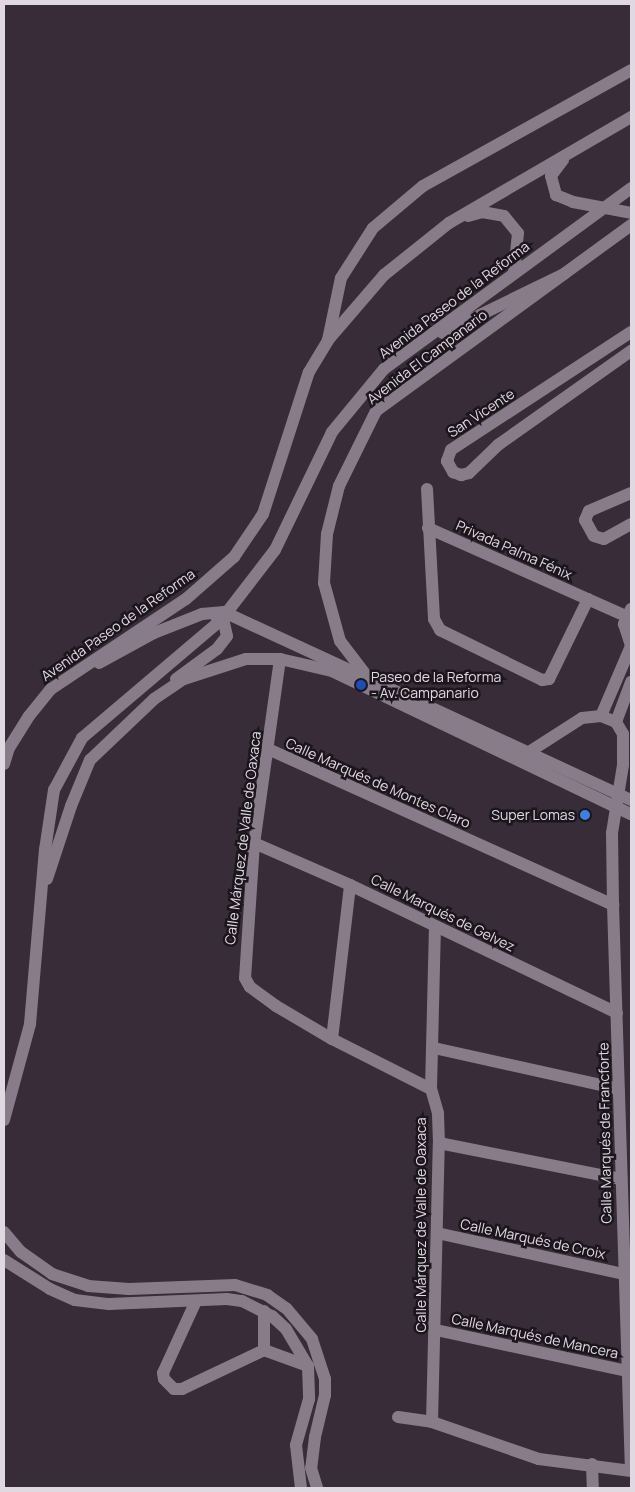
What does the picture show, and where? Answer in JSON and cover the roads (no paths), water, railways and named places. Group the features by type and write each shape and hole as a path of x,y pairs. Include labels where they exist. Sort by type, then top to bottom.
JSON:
{"street":[{"path":"328,340 341,278 373,228 423,186 631,70"},
{"name":"Avenida Paseo de la Reforma","path":"4,764 9,748 29,716 51,689 186,599 234,557 263,514 309,372 328,340 384,275 449,222 631,118"},
{"path":"566,155 551,176 556,195 573,202 631,213"},
{"name":"Avenida Paseo de la Reforma","path":"4,1120 30,1024 44,850 54,790 82,738 221,620 275,550 332,432 384,369 631,188"},
{"path":"449,222 482,212 504,216 518,233 514,273"},
{"name":"Avenida El Campanario","path":"369,679 340,641 324,582 327,534 339,486 376,411 631,225"},
{"path":"414,347 564,274"},
{"name":"San Vicente","path":"631,332 451,450 446,461 453,472 461,475 469,473 498,445 631,351"},
{"path":"609,346 620,358"},
{"path":"427,489 435,626 542,680 549,679 588,599"},
{"path":"631,493 589,511 585,520 594,536 604,539 613,537 631,524"},
{"name":"Privada Palma Fénix","path":"428,528 588,599 628,613"},
{"path":"51,689 154,633 202,614 224,612 631,800"},
{"path":"601,716 631,646 624,632 628,613"},
{"path":"154,698 195,662 217,649 228,636 223,619 202,614"},
{"name":"Avenida Paseo de la Reforma","path":"41,898 71,806 90,760 154,698 184,679 246,659 280,659 332,671 631,814"},
{"name":"Calle Márquez de Valle de Oaxaca","path":"280,659 254,843 245,978 250,987 276,1006 332,1039 431,1089 438,1113 439,1143 436,1233 436,1330 432,1422"},
{"path":"529,752 582,718 601,716 616,722 631,682"},
{"name":"Calle Marqués de Francforte","path":"616,722 623,734 624,749 612,832 631,1471"},
{"name":"Calle Marqués de Montes Claro","path":"268,749 613,905"},
{"name":"Calle Marqués de Gelvez","path":"254,843 350,885 617,1013"},
{"path":"332,1039 350,885"},
{"path":"431,1089 434,1048 435,927"},
{"path":"434,1048 619,1089"},
{"path":"439,1143 621,1179"},
{"path":"4,1232 20,1252 52,1274 88,1286 129,1288 235,1285 267,1295 287,1309 312,1339 325,1379 325,1395 311,1468 317,1488"},
{"name":"Calle Marqués de Croix","path":"436,1233 624,1274"},
{"path":"4,1260 50,1289 76,1300 109,1304 196,1300 242,1301 264,1311 286,1329 308,1366 309,1399 296,1445 301,1488"},
{"path":"196,1300 163,1374 164,1379 174,1389 182,1389 264,1350 308,1366"},
{"path":"264,1311 264,1350"},
{"name":"Calle Marqués de Mancera","path":"436,1330 628,1371"},
{"path":"398,1417 432,1422 539,1459 592,1464 631,1471"},
{"path":"592,1464 593,1488"}],"place":[{"name":"Paseo de la Reforma - Av. Campanario","path":"361,685"},
{"name":"Super Lomas","path":"585,815"}]}
